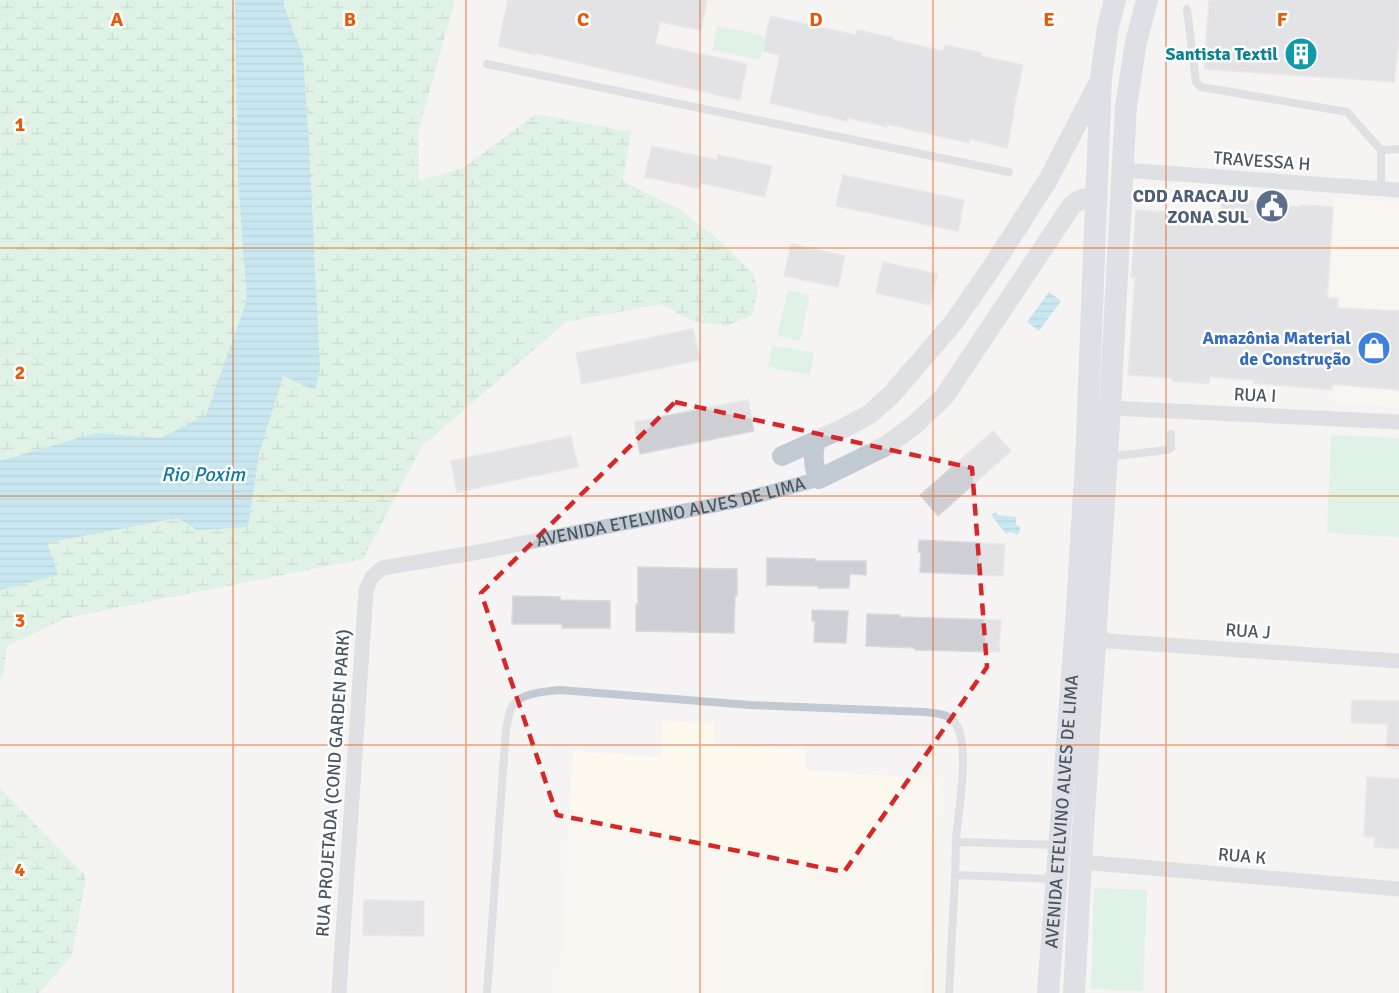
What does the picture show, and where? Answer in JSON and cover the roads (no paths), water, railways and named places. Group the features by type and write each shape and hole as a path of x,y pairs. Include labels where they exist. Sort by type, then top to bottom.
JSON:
{"main road":[{"name":"AVENIDA ETELVINO ALVES DE LIMA","path":"1074,993 1081,862 1086,460 1096,198 1101,78 1108,27 1115,0"},
{"name":"AVENIDA ETELVINO ALVES DE LIMA","path":"1048,993 1058,845 1107,456 1126,106 1147,0"}],"street":[{"name":"AVENIDA ETELVINO ALVES DE LIMA","path":"782,456 870,414 892,394 954,322 1048,180 1101,78"},
{"name":"TRAVESSA H","path":"1123,170 1399,190"},
{"name":"AVENIDA ETELVINO ALVES DE LIMA","path":"372,577 382,568 478,552 745,499 819,479 884,447 944,397 1072,205 1083,198 1096,198"},
{"name":"RUA I","path":"1110,408 1399,422"},
{"path":"816,441 813,460 819,479"},
{"name":"RUA PROJETADA (COND GARDEN PARK)","path":"339,993 366,590 372,577"},
{"name":"RUA J","path":"1085,636 1399,661"},
{"name":"RUA K","path":"1081,862 1399,889"}],"lane":[{"path":"1187,9 1196,82 1201,87 1347,112 1381,150 1381,189"},
{"path":"487,64 1009,171"},
{"path":"1381,150 1399,149"},
{"path":"1107,456 1167,450 1171,448 1171,434"},
{"path":"488,993 507,729 511,708 518,699 560,690 750,705 925,712 950,717 961,734 963,764 956,842 949,993"},
{"path":"956,842 1058,845"},
{"path":"956,874 1056,879"}],"water":[{"name":"Rio Poxim","path":"235,0 284,0 284,6 303,56 320,369 315,390 283,376 259,454 248,527 197,530 177,518 47,543 58,575 0,590 0,461 96,433 161,438 206,415 247,300 238,179"},
{"path":"1049,292 1061,301 1039,331 1027,322"},
{"path":"996,512 998,515 1016,517 1016,525 1020,527 1017,535 1010,532 1006,534 991,515"}],"place":[{"name":"Santista Textil","path":"1301,54"},
{"name":"CDD ARACAJU ZONA SUL","path":"1272,206"},
{"name":"Amazônia Material de Construção","path":"1374,348"}]}
